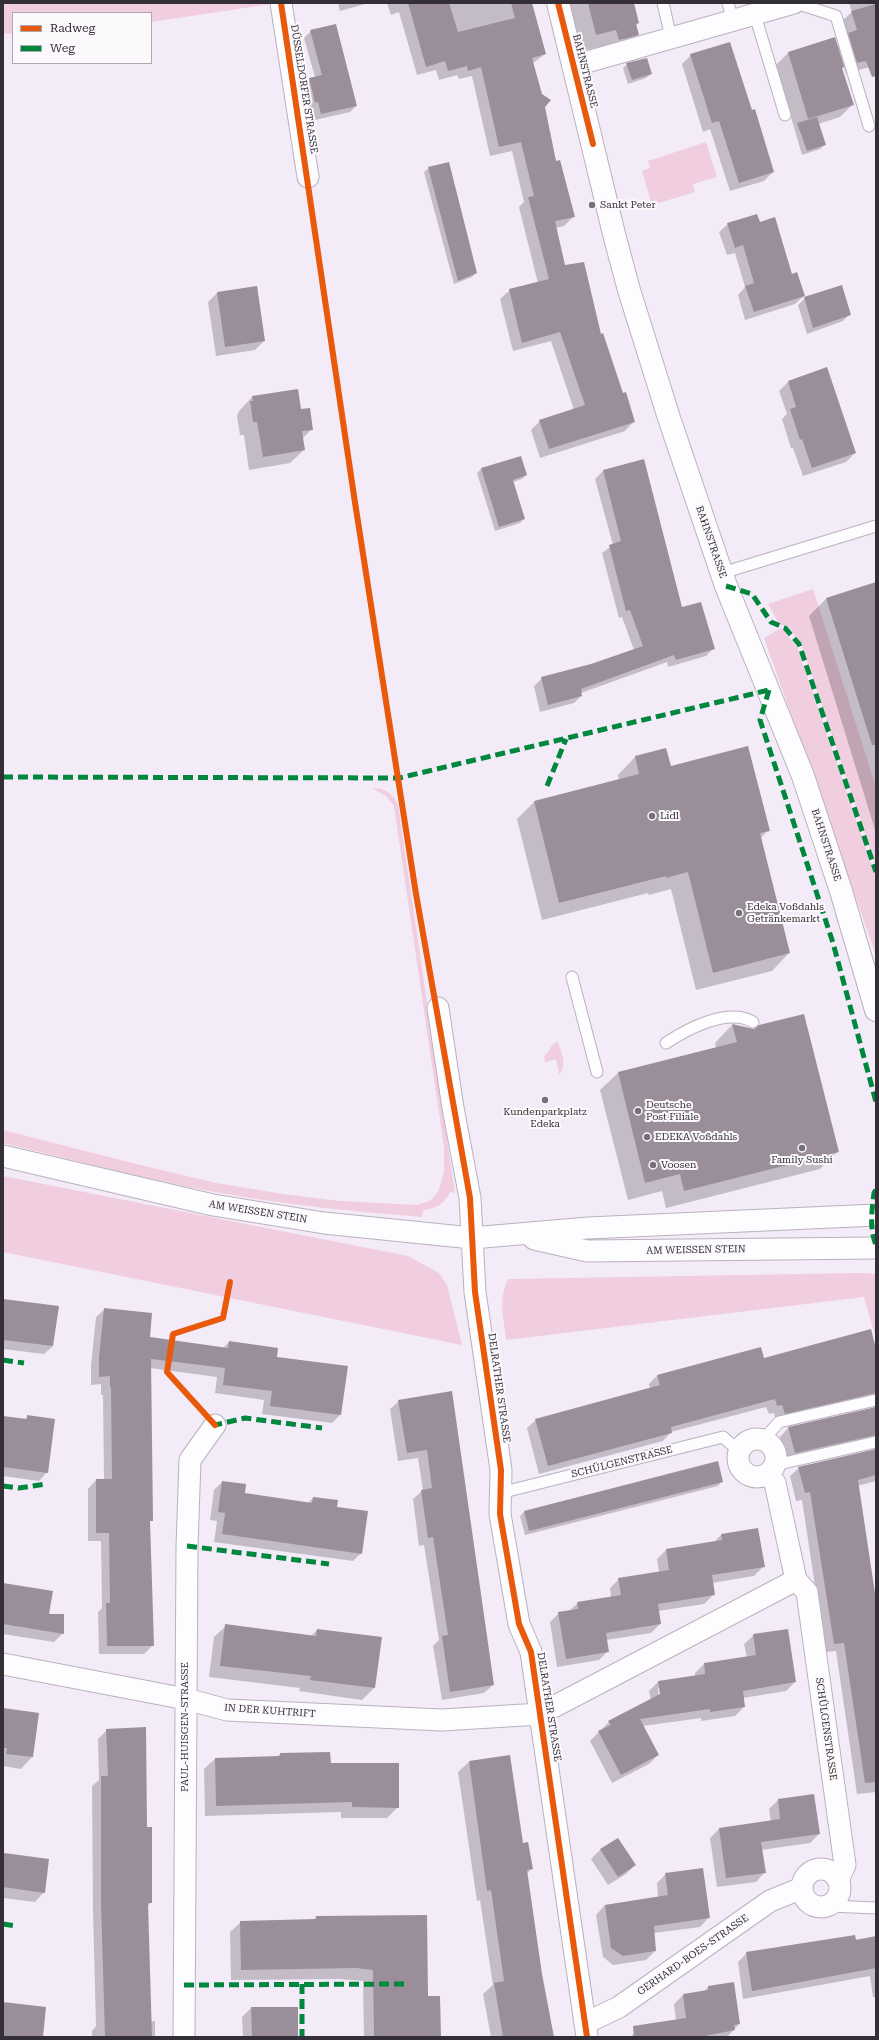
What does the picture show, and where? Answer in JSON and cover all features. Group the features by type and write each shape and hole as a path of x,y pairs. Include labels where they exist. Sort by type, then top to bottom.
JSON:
{"street":[{"name":"DÜSSELDORFER STRASSE","path":"281,3 308,177"},
{"name":"BAHNSTRASSE","path":"558,3 629,290 669,418 722,573 803,776 841,891 876,1010"},
{"name":"BAHNSTRASSE","path":"573,66 671,38 731,12 755,15 795,3"},
{"name":"DELRATHER STRASSE","path":"438,1008 453,1108 470,1198 475,1292 501,1470 500,1514 519,1624 531,1652 586,2030"},
{"name":"AM WEISSEN STEIN","path":"3,1156 213,1205 324,1222 472,1238 518,1236 588,1228 876,1215"},
{"name":"AM WEISSEN STEIN","path":"518,1236 587,1251 876,1248"},
{"name":"PAUL-HUISGEN-STRASSE","path":"184,2037 187,1546 190,1460 215,1425"},
{"path":"763,1440 749,1440 739,1451 738,1463 745,1473 756,1478 771,1469"},
{"name":"SCHÜLGENSTRASSE","path":"763,1440 774,1450 771,1469 796,1580 807,1592 845,1866 838,1880"},
{"path":"540,1714 796,1580"},
{"name":"IN DER KUHTRIFT","path":"3,1664 186,1699 227,1710 442,1720 540,1714"},
{"path":"817,1869 830,1871 838,1880 840,1892 838,1898 829,1906 822,1908 810,1905 805,1900 802,1888 806,1876 817,1869"},
{"name":"GERHARD-BOES-STRASSE","path":"586,2030 770,1901 802,1888"}],"lane":[{"path":"663,3 671,38"},
{"name":"BAHNSTRASSE","path":"795,3 836,16 869,126"},
{"path":"755,15 785,115"},
{"path":"722,573 876,526"},
{"path":"572,977 597,1072"},
{"path":"666,1043 684,1031 722,1018 745,1017 753,1022"},
{"path":"763,1440 779,1422 876,1400"},
{"name":"SCHÜLGENSTRASSE","path":"500,1493 723,1437 739,1451"},
{"path":"771,1469 876,1442"},
{"path":"829,1906 876,1908"}],"shaded area":[{"path":"3,3 271,3 152,22 152,12 12,12 12,34 3,33"},
{"path":"706,142 717,177 693,184 695,192 652,205 642,171 650,168 648,161"},
{"path":"813,589 876,787 876,866 801,643 789,628 779,624 768,604"},
{"path":"781,628 797,647 876,878 876,955 764,638"},
{"path":"372,788 385,790 391,794 398,805 455,1193 450,1192 445,1200 436,1207 423,1210 422,1217 318,1207 241,1197 188,1187 3,1143 3,1130 216,1183 283,1194 339,1201 418,1205 431,1200 439,1190 444,1170 444,1147 394,806 386,796"},
{"path":"558,1042 563,1063 562,1071 559,1074 556,1059 545,1062 544,1057 554,1043"},
{"path":"3,1176 408,1256 439,1273 447,1285 462,1345 3,1252"},
{"path":"860,1273 876,1274 876,1339 864,1297 506,1340 502,1301 508,1279"}],"building":[{"path":"408,3 449,3 458,32 515,18 511,3 532,3 546,54 532,58 542,94 551,100 545,107 556,161 560,160 575,217 555,221 565,265 584,262 601,334 603,333 623,393 626,392 635,422 549,449 539,420 585,405 560,332 522,343 509,289 549,279 528,197 534,196 521,142 499,147 481,67 468,71 467,66 448,71 445,61 426,67"},
{"path":"588,3 634,3 639,23 636,24 639,35 619,40 616,30 596,35"},
{"path":"876,4 876,76 872,77 866,61 857,63 848,33 857,30 851,11"},
{"path":"336,24 357,106 321,114 318,102 315,103 309,78 322,75 310,30"},
{"path":"835,37 844,67 842,68 854,105 808,119 788,52"},
{"path":"730,42 752,110 755,109 774,172 739,183 719,121 712,123 690,54"},
{"path":"647,58 652,74 632,80 626,63"},
{"path":"817,117 826,145 807,151 797,123"},
{"path":"449,162 477,273 458,281 428,167"},
{"path":"757,214 760,222 775,217 792,274 797,272 805,296 754,312 745,286 754,283 743,245 735,248 727,223"},
{"path":"842,285 851,315 813,328 804,297"},
{"path":"257,286 265,341 225,347 217,292"},
{"path":"827,367 856,453 812,468 802,439 800,440 790,409 796,407 788,381"},
{"path":"298,389 301,409 310,408 313,430 302,431 305,450 263,457 257,422 253,422 250,401 253,401 252,396"},
{"path":"521,456 527,475 513,480 525,519 499,527 481,468"},
{"path":"644,459 682,607 701,602 715,649 676,660 674,655 581,689 582,696 548,705 541,677 591,664 643,646 630,610 626,611 609,545 621,541 603,470"},
{"path":"876,582 876,745 872,745 826,598"},
{"name":"Lidl","path":"748,746 770,831 760,833 790,953 713,973 688,872 666,878 666,876 559,903 534,801 639,774 635,756 666,748 671,766"},
{"path":"804,1014 839,1152 684,1191 680,1174 645,1183 618,1072 737,1042 732,1024 754,1029 759,1025"},
{"path":"3,1299 59,1306 53,1346 3,1340"},
{"path":"104,1308 152,1313 150,1337 228,1348 229,1341 278,1348 277,1357 348,1366 341,1415 270,1406 272,1391 223,1385 225,1368 151,1359 153,1521 150,1521 154,1646 107,1646 106,1603 110,1603 109,1533 96,1533 96,1479 112,1479 110,1376 99,1377 99,1357"},
{"path":"871,1329 876,1349 876,1393 785,1414 782,1405 777,1406 775,1399 671,1427 672,1433 548,1466 535,1419 660,1385 657,1375 761,1347 764,1358"},
{"path":"452,1391 494,1685 450,1692 442,1636 448,1635 433,1537 428,1538 421,1490 432,1488 427,1450 407,1453 398,1400"},
{"path":"876,1407 876,1435 795,1453 788,1427"},
{"path":"27,1415 55,1419 48,1473 3,1467 3,1416 27,1419"},
{"path":"876,1449 876,1475 858,1480 876,1600 876,1782 865,1783 844,1643 834,1644 810,1492 805,1493 798,1467"},
{"path":"718,1461 723,1482 529,1531 524,1511"},
{"path":"222,1481 246,1484 245,1493 312,1503 313,1497 338,1500 337,1507 368,1511 362,1554 222,1534 225,1513 218,1512"},
{"path":"758,1528 765,1567 712,1575 715,1595 658,1604 661,1624 606,1633 609,1652 566,1659 558,1612 578,1609 577,1602 621,1595 618,1578 669,1570 666,1549 722,1540 721,1534"},
{"path":"3,1583 53,1591 49,1614 64,1614 64,1634 3,1624"},
{"path":"225,1624 316,1636 317,1629 382,1637 375,1688 310,1680 311,1676 220,1666"},
{"path":"788,1629 796,1682 743,1691 745,1707 710,1712 710,1709 640,1719 659,1755 621,1775 598,1731 611,1725 608,1721 660,1694 658,1681 705,1674 704,1663 756,1655 753,1634"},
{"path":"3,1708 39,1713 33,1757 6,1754 7,1748 3,1748"},
{"path":"146,1727 147,1827 152,1827 152,1903 148,1903 152,2037 105,2037 101,1903 101,1776 108,1776 106,1729"},
{"path":"330,1752 331,1763 399,1763 399,1808 352,1807 352,1802 216,1806 215,1758 280,1756 280,1753"},
{"path":"510,1755 523,1843 528,1842 533,1869 527,1870 542,1974 554,2037 503,2037 494,1983 504,1981 491,1890 487,1891 469,1761"},
{"path":"814,1794 820,1834 761,1842 766,1873 726,1878 719,1828 780,1819 778,1799"},
{"path":"618,1838 636,1865 618,1877 600,1849"},
{"path":"4,1853 49,1859 45,1893 3,1887"},
{"path":"703,1868 710,1918 654,1926 656,1951 623,1956 611,1948 605,1905 668,1895 665,1873"},
{"path":"427,1915 428,1996 440,1996 441,2037 374,2037 373,1970 356,1968 241,1970 240,1921 316,1919 316,1916"},
{"path":"855,1935 856,1940 876,1936 876,1968 752,1991 746,1952"},
{"path":"734,1982 740,2024 734,2025 735,2030 700,2037 634,2037 633,2026 686,2018 683,1994 708,1990 708,1986"},
{"path":"3,2002 46,2007 43,2037 3,2037"},
{"path":"251,2007 298,2007 298,2037 252,2037"}],"marked path":[{"path":"726,586 752,594 771,622 785,628 799,644 876,872"},
{"path":"769,690 760,720 833,943 876,1102"},
{"path":"3,777 399,778 769,690"},
{"path":"547,786 566,739"},
{"path":"876,1190 874,1193 872,1206 872,1232 876,1245"},
{"path":"3,1360 24,1363"},
{"path":"213,1423 215,1425 245,1418 322,1428"},
{"path":"3,1486 19,1488 46,1484"},
{"path":"187,1546 329,1564"},
{"path":"3,1924 17,1926"},
{"path":"302,1984 302,2037"},
{"path":"184,1985 405,1984"}],"cycle path":[{"path":"281,3 354,496 416,894 470,1198 475,1292 501,1470 500,1514 519,1624 531,1652 587,2037"},
{"path":"558,3 593,144"},
{"path":"215,1425 167,1372 173,1334 223,1318 230,1282"}],"place":[{"name":"Sankt Peter","path":"592,205"},
{"name":"Lidl","path":"652,816"},
{"name":"Edeka Voßdahls Getränkemarkt","path":"739,913"},
{"name":"Kundenparkplatz Edeka","path":"545,1100"},
{"name":"Deutsche Post Filiale","path":"638,1111"},
{"name":"EDEKA Voßdahls","path":"647,1137"},
{"name":"Family Sushi","path":"802,1148"},
{"name":"Voosen","path":"653,1165"}]}
